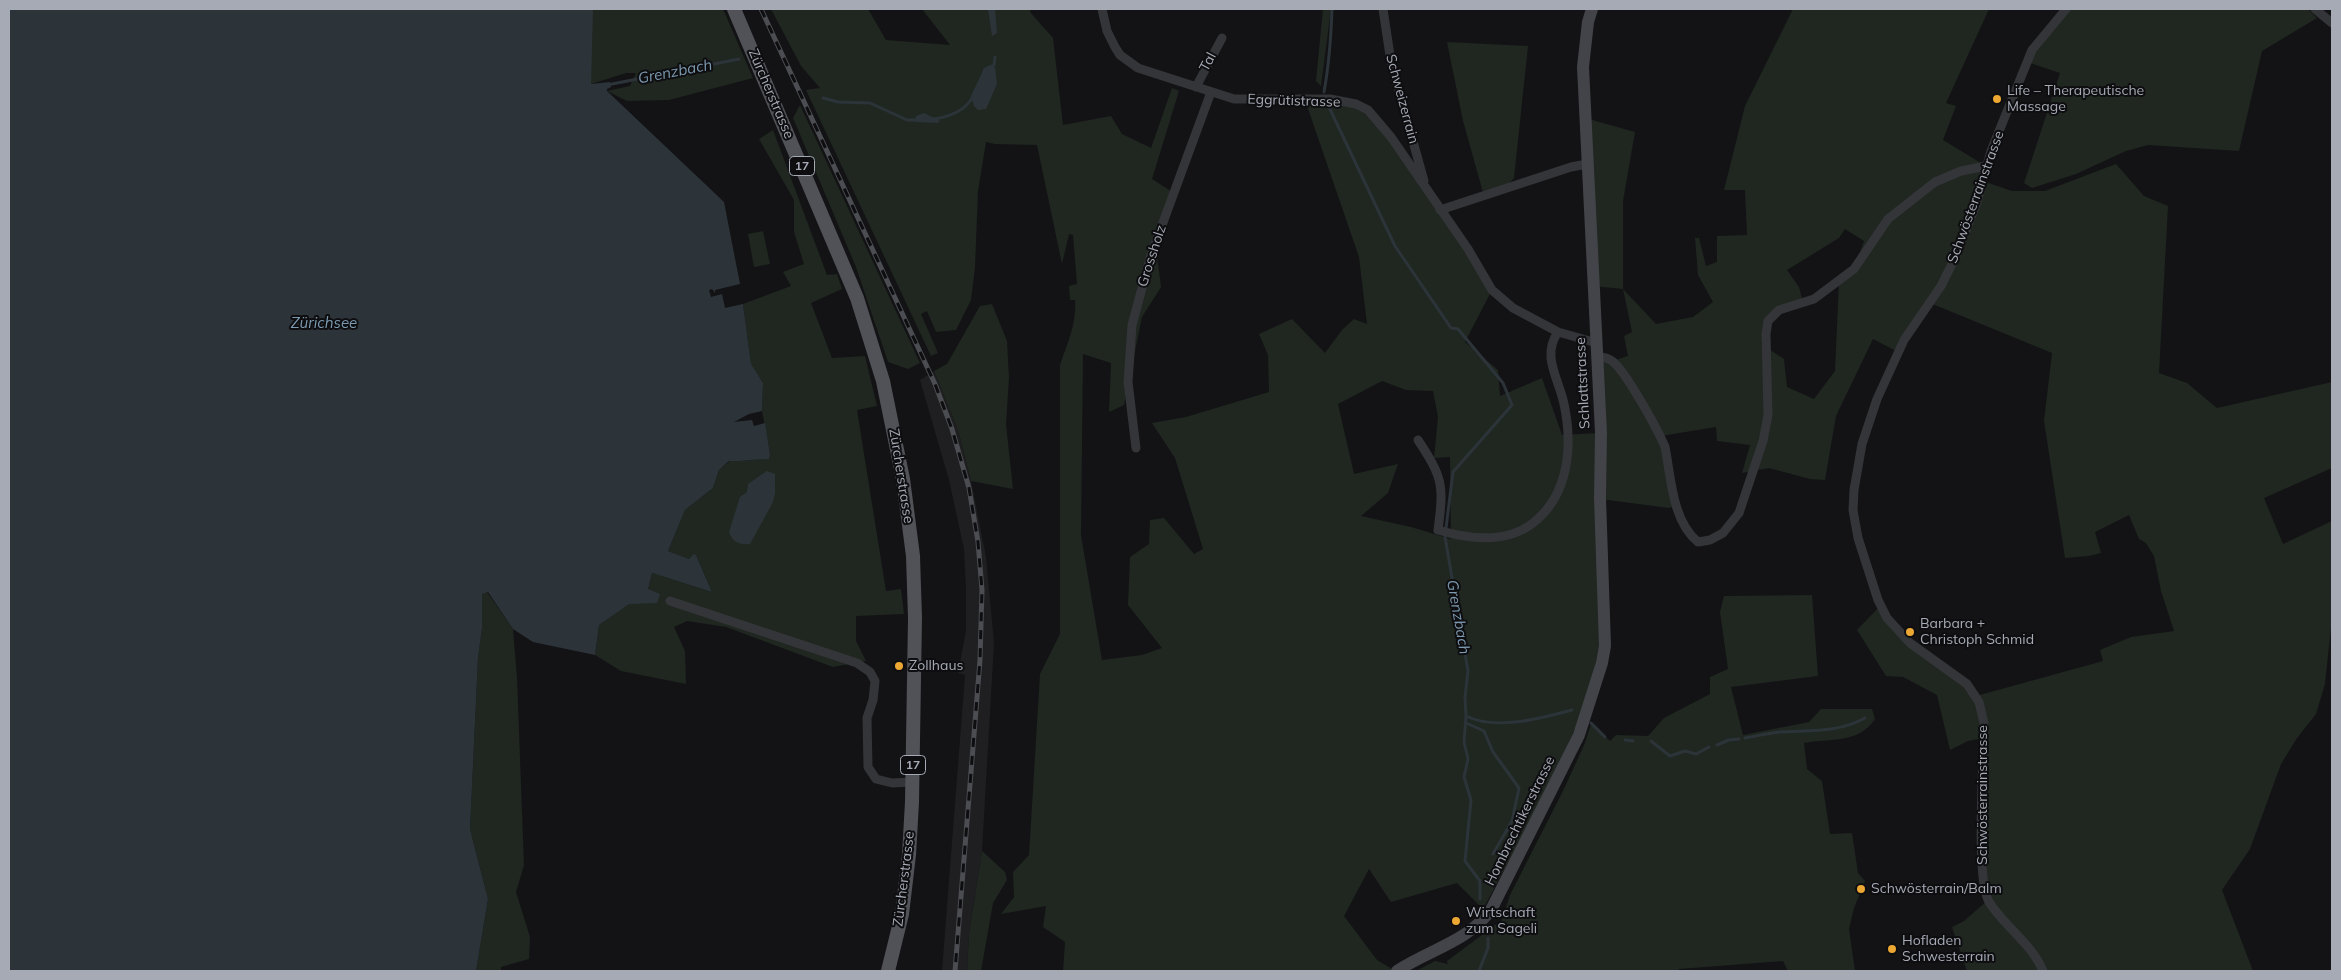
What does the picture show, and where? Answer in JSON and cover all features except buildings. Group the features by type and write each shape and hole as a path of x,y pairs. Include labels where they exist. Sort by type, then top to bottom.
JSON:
{"main road":[{"name":"Zürcherstrasse","path":"734,9 857,298 874,350 893,424 904,480 913,565 916,618 912,782 909,855 903,904 888,971"}],"street":[{"name":"Eggrütistrasse","path":"1102,9 1110,40 1125,59 1138,68 1211,92 1245,100 1330,99 1356,104 1368,110 1391,138 1468,249 1492,290 1513,308 1558,332 1597,343"},
{"name":"Schweizerrain","path":"1383,9 1391,62 1426,189"},
{"name":"Schlattstrasse","path":"1572,751 1592,694 1605,646 1598,357 1583,67 1588,22 1592,9"},
{"name":"Schwösterrainstrasse","path":"2044,971 2026,944 2008,926 1988,900 1982,863 1984,723 1979,702 1963,680 1910,643 1886,618 1862,554 1853,510 1859,459 1876,399 1904,340 1951,268 1977,202 1986,166 2032,50 2066,9"},
{"path":"2315,9 2332,23"},
{"name":"Tal","path":"1196,87 1222,38"},
{"name":"Grossholz","path":"1136,448 1128,382 1132,325 1151,255 1211,92"},
{"path":"1440,210 1571,167 1587,164"},
{"path":"1598,357 1613,361 1647,411 1661,436 1682,521 1689,535 1698,542 1710,540 1723,533 1739,513 1763,442 1768,415 1766,341 1768,321 1779,310 1814,299 1854,269 1888,219 1935,182 1961,171 1986,166"},
{"path":"1418,440 1438,471 1441,483 1438,530 1459,536 1484,538 1506,536 1526,529 1541,517 1554,502 1562,482 1566,464 1567,436 1564,405 1549,352 1550,343 1558,332"},
{"path":"670,601 858,663 870,672 875,681 873,700 867,718 868,767 876,779 892,783 912,782"},
{"name":"Hombrechtikerstrasse","path":"1397,971 1464,937 1487,916 1501,895 1572,751"}],"shaded area":[{"path":"583,9 723,9 753,78 669,100 627,101 607,91 630,86 636,73 626,73 591,84"},
{"path":"771,9 868,9 886,40 950,45 922,9 1031,9 1030,12 1053,38 1063,125 1111,116 1122,134 1151,148 1172,88 1179,91 1152,179 1177,195 1157,256 1161,287 1142,317 1124,405 1109,412 1111,363 1083,354 1081,535 1102,660 1142,655 1162,648 1128,605 1130,557 1149,544 1150,520 1164,518 1194,554 1203,549 1175,458 1152,423 1186,417 1269,392 1268,355 1259,334 1292,319 1325,353 1342,330 1354,319 1367,324 1359,257 1306,103 1321,99 1368,110 1492,290 1465,342 1498,370 1500,396 1542,378 1562,435 1601,433 1598,357 1613,361 1628,356 1624,336 1632,332 1623,289 1656,324 1693,317 1713,302 1698,275 1695,238 1699,238 1706,266 1717,262 1717,236 1747,235 1745,190 1724,190 1745,106 1793,9 1989,9 1946,103 1956,106 1943,140 1986,166 1983,181 2012,191 2045,191 2116,164 2144,196 2168,206 2159,373 2187,383 2217,408 2332,382 2332,468 2264,498 2283,544 2332,521 2332,618 2325,684 2316,714 2297,738 2281,764 2250,849 2222,890 2253,971 1967,971 1952,927 1964,921 1988,900 1982,863 1983,738 1968,741 1950,750 1937,695 1903,677 1886,676 1857,630 1880,606 1887,618 1976,696 2103,661 2100,650 2131,637 2174,631 2161,591 2154,556 2146,543 2139,539 2129,515 2095,532 2101,553 2065,558 2044,421 2052,353 1930,303 1898,352 1873,339 1836,416 1825,480 1810,479 1769,468 1742,473 1750,445 1717,441 1716,427 1661,436 1677,505 1669,508 1600,499 1606,627 1592,694 1522,837 1483,909 1457,883 1391,902 1369,869 1344,916 1377,960 1392,969 1390,971 1063,971 1065,942 1043,927 1046,906 1001,914 1014,897 1013,872 1029,855 1040,674 1060,634 1060,365 1071,333 1075,309 1075,300 1070,300 1069,286 1077,284 1073,235 1069,234 1062,264 1037,145 986,142 978,191 975,267 971,300 956,330 936,332 927,311 921,314 938,353 931,356 806,90 820,88 801,66","holes":["1845,229 1864,241 1854,269 1839,281 1835,371 1814,399 1787,387 1784,359 1761,344 1779,310 1803,302 1799,287 1787,270 1839,238","1382,381 1406,390 1433,391 1438,417 1434,458 1450,457 1451,539 1411,527 1361,516 1388,493 1398,464 1354,474 1338,404"]},
{"path":"1323,9 1331,9 1321,86 1316,81"},
{"path":"2066,9 2308,9 2317,18 2262,51 2239,151 2148,145 2126,151 2076,174 2032,188 2024,183 2060,73 2027,62"},
{"path":"1447,42 1528,46 1514,178 1505,188 1484,196 1463,121"},
{"path":"800,105 920,363 908,369 888,362 856,267 793,118"},
{"path":"1585,118 1635,132 1623,201 1623,289 1593,286"},
{"path":"773,130 827,275 837,274 842,289 811,303 832,358 865,356 877,406 857,410 886,591 901,589 904,614 856,616 856,641 866,661 833,667 726,627 687,621 674,627 685,651 686,684 621,671 595,655 599,625 648,589 652,573 712,592 696,555 689,559 668,551 685,510 713,488 719,470 730,461 769,458 770,453 762,411 763,383 751,365 743,304 791,286 783,272 804,264 794,232 794,200 759,139"},
{"path":"763,231 770,264 754,267 748,234"},
{"path":"992,304 1007,341 1009,378 1006,424 1013,489 971,481 958,430 934,371 947,364 980,306"},
{"path":"934,371 958,430 971,481 986,557 994,643 982,851 969,933 967,971 942,971 965,675 958,673 966,631 966,589 964,549 949,480 920,380"},
{"path":"487,592 513,629 517,678 524,865 516,892 530,937 529,959 501,967 501,971 476,971 488,899 470,829 478,658 482,628 482,594"},
{"path":"1812,595 1818,676 1731,687 1743,735 1809,722 1821,709 1872,709 1875,719 1861,733 1843,738 1804,743 1807,769 1822,781 1830,834 1852,833 1858,873 1865,881 1854,908 1849,929 1855,971 1788,971 1783,961 1679,969 1678,971 1416,971 1435,961 1448,964 1447,961 1502,920 1510,895 1564,789 1585,743 1591,724 1610,741 1616,735 1648,736 1664,718 1710,694 1710,677 1728,669 1720,612 1724,596"},
{"path":"982,851 1005,872 1007,880 993,903 981,971 967,971 969,933"}],"water":[{"name":"Zürichsee","path":"9,9 593,9 591,84 610,82 611,87 607,91 724,202 740,284 715,290 715,293 712,289 709,290 711,297 722,294 725,308 743,304 751,364 763,383 762,411 749,414 734,422 752,420 754,426 765,423 770,454 769,459 729,461 719,470 713,488 685,510 668,551 689,559 694,554 696,555 712,592 652,573 648,589 660,594 657,603 629,604 599,625 595,655 533,642 513,629 488,592 482,594 482,628 478,658 470,829 488,899 476,971 9,971"},
{"path":"988,9 995,9 997,33 992,36"},
{"path":"988,66 995,67 997,84 986,109 978,110 974,106 971,96 981,75"},
{"path":"924,113 940,121 938,123 915,122 916,116"},
{"path":"767,471 775,474 773,502 750,544 740,543 732,538 729,532 740,497 747,492 748,484"}],"waterway":[{"name":"Grenzbach","path":"1324,92 1330,51 1332,9"},
{"name":"Grenzbach","path":"983,74 985,69 994,65 995,57"},
{"name":"Grenzbach","path":"607,85 739,59"},
{"name":"Grenzbach","path":"934,119 946,117 957,112 973,96"},
{"name":"Grenzbach","path":"823,98 838,102 870,103 907,120 917,120"},
{"path":"1328,105 1395,246 1451,328 1458,329 1503,383 1512,405 1453,472 1446,528"},
{"name":"Grenzbach","path":"1445,537 1468,671 1465,697 1466,716 1491,723 1505,723 1519,722 1572,710"},
{"path":"1466,716 1464,742 1468,759 1464,777 1471,800 1465,861 1480,881 1480,899"},
{"path":"1745,738 1780,732 1834,728 1855,723 1865,718"},
{"path":"1466,723 1484,731 1493,752 1519,788 1512,821 1493,854"},
{"path":"1591,723 1605,737"},
{"path":"1717,745 1729,740 1739,739"},
{"path":"1625,740 1633,741"},
{"path":"1651,741 1670,756 1685,751 1696,754 1709,747"},
{"path":"1479,971 1488,948 1488,938"}],"railway":[{"path":"761,9 935,384 952,429 969,488 978,542 982,590 980,660 955,971"}],"place":[{"name":"Life – Therapeutische Massage","path":"1997,99"},
{"name":"Barbara + Christoph Schmid","path":"1910,632"},
{"name":"Zollhaus","path":"899,666"},
{"name":"Schwösterrain/Balm","path":"1861,889"},
{"name":"Wirtschaft zum Sageli","path":"1456,921"},
{"name":"Hofladen Schwesterrain","path":"1892,949"}]}
